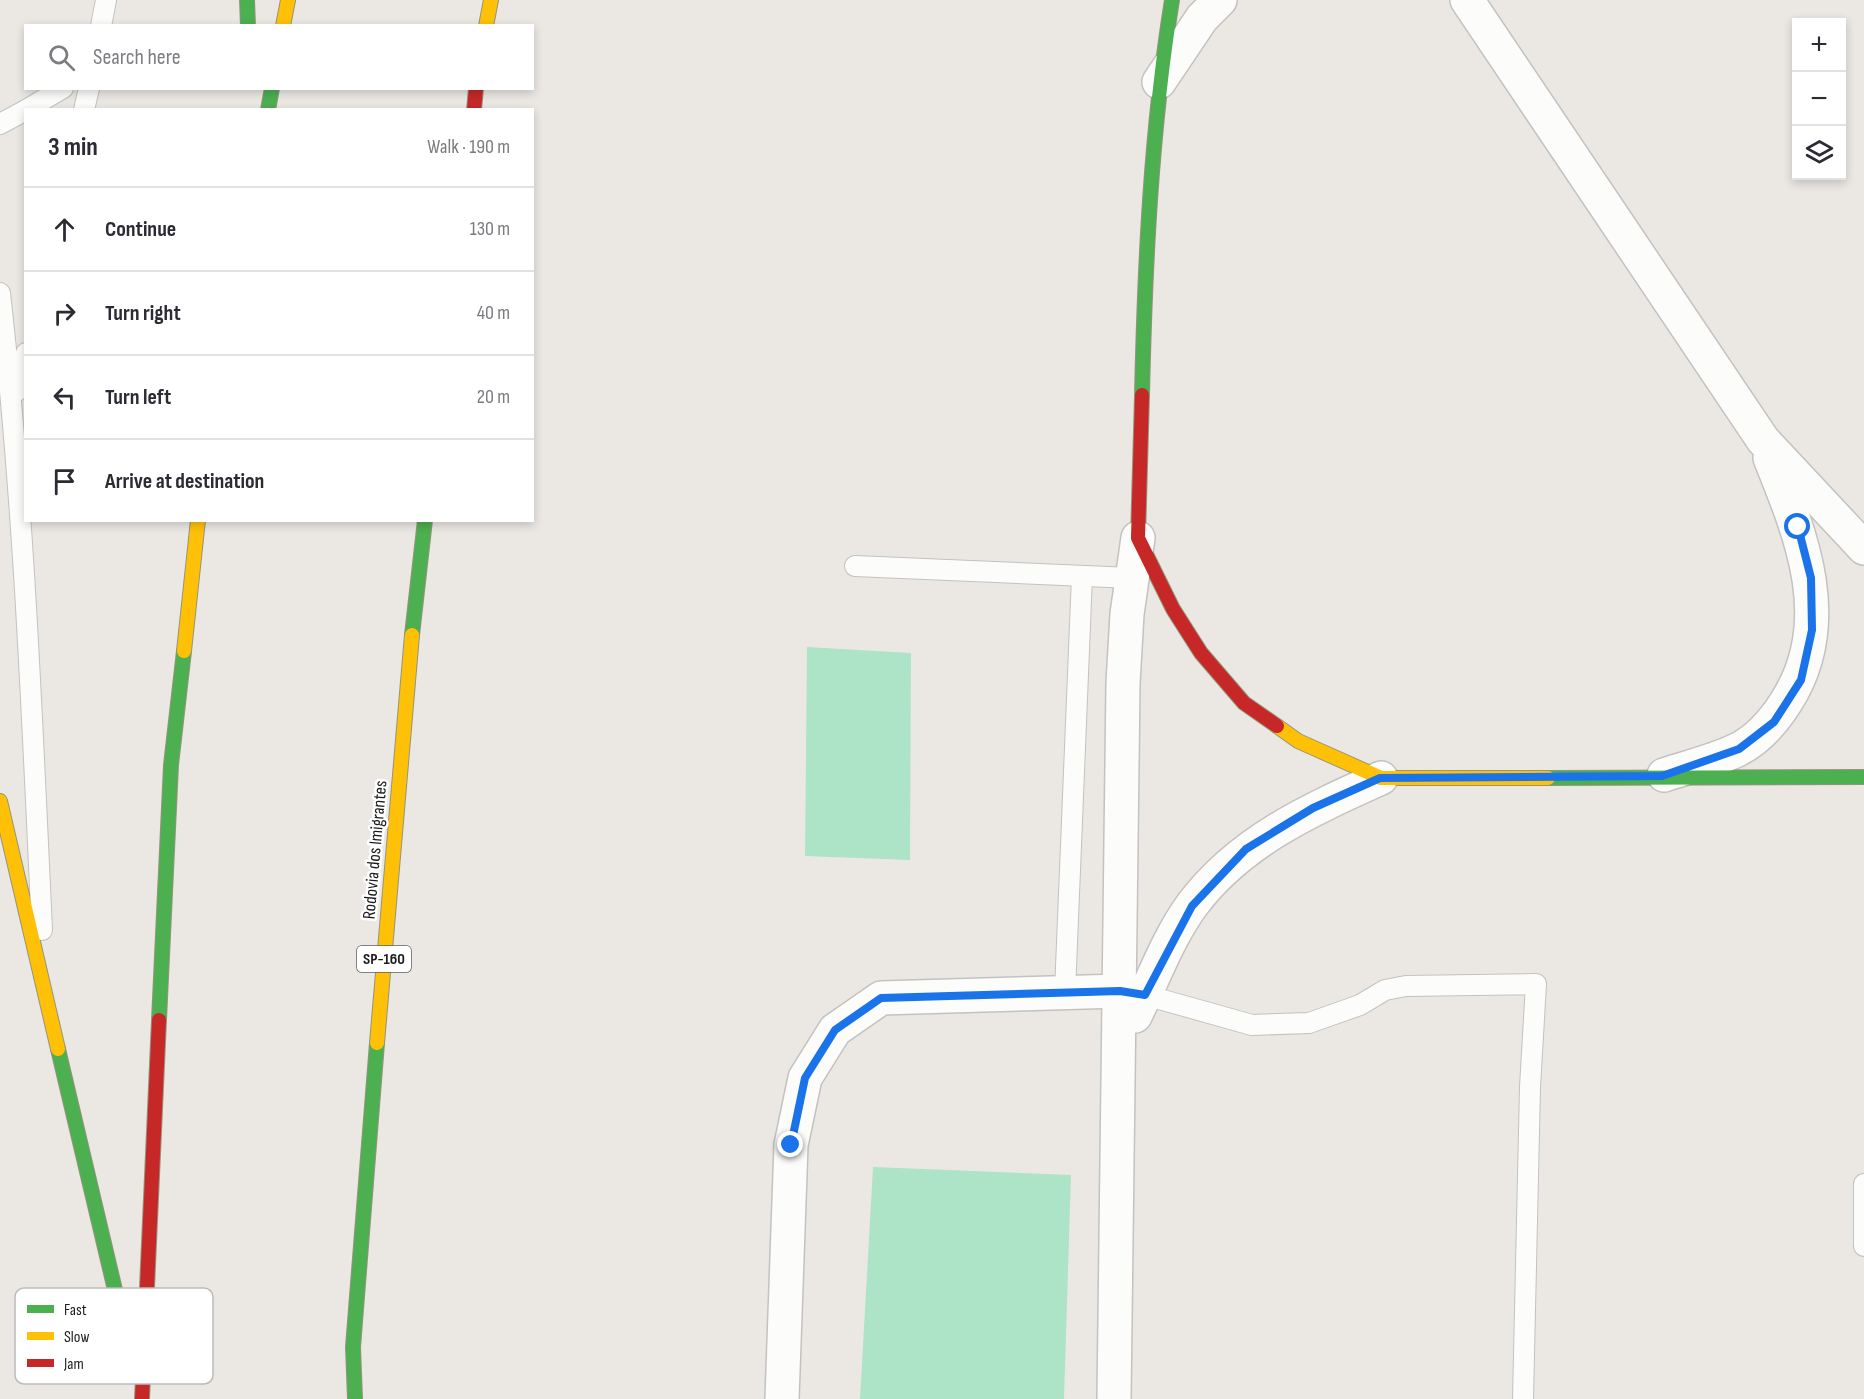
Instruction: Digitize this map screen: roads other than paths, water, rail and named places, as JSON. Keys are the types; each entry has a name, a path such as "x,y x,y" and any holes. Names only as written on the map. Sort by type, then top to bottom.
{"main road":[{"path":"247,0 248,24"},
{"path":"283,24 288,0"},
{"path":"486,24 491,0"},
{"path":"1172,0 1159,82 1146,235 1138,538 1173,609 1201,653 1244,703 1298,741 1380,778 1864,777"},
{"path":"268,108 272,90"},
{"path":"474,108 476,90"},
{"path":"146,1288 171,765 198,522"},
{"name":"Rodovia dos Imigrantes","path":"355,1399 353,1347 406,684 425,522"},
{"path":"0,801 115,1288"},
{"path":"138,1384 141,1399"},
{"path":"141,1399 142,1384"}],"street":[{"path":"1159,82 1202,18 1220,0"},
{"path":"1467,0 1763,440 1864,548"},
{"path":"1662,776 1739,749 1774,722 1801,680 1812,630 1811,578 1798,527 1763,440"},
{"path":"1114,1399 1120,1044 1133,993 1119,842 1123,683 1127,614 1138,538"},
{"path":"1133,993 1192,906 1246,849 1313,808 1380,778"},
{"path":"782,1399 791,1145 805,1078 835,1030 881,998 1065,992 1133,993"}],"lane":[{"path":"101,24 106,0"},
{"path":"29,108 60,90"},
{"path":"84,108 89,90"},
{"path":"0,124 24,111"},
{"path":"0,293 13,408 26,576 45,984"},
{"path":"13,408 24,361"},
{"path":"855,566 1132,578"},
{"path":"1065,992 1082,576"},
{"path":"1133,993 1252,1025 1309,1023 1360,1005 1385,990 1406,986 1536,984 1530,1087 1523,1399"},
{"path":"1864,1184 1864,1246"}]}
